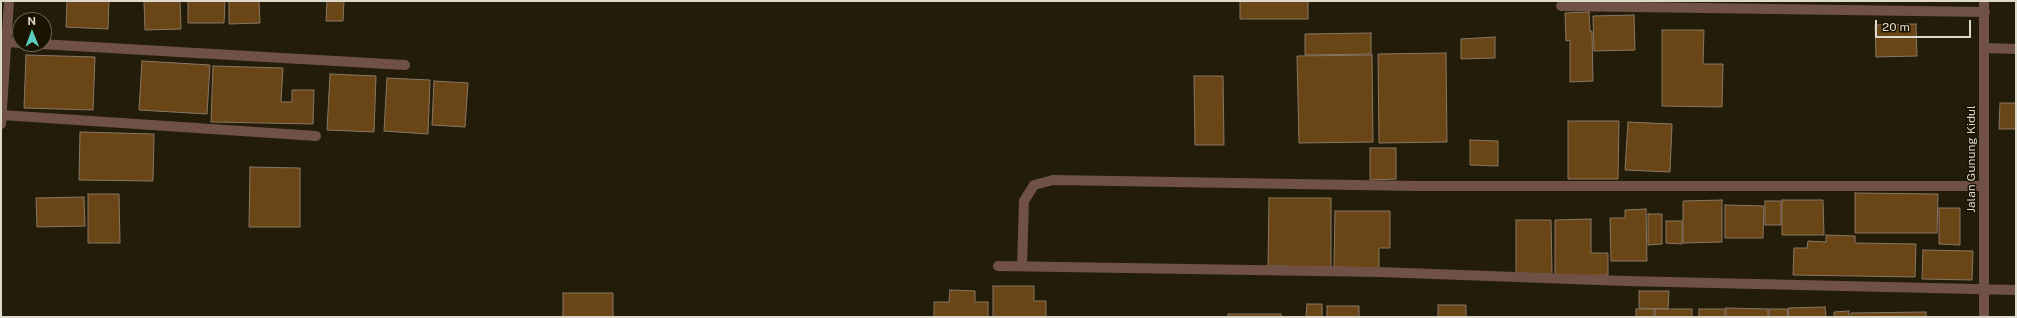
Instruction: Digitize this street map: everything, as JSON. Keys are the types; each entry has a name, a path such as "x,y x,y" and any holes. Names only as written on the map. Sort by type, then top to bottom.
{"street":[{"path":"9,1 8,42 1,119 316,136"},
{"name":"Jalan Gunung Kidul","path":"1984,1 1984,317"},
{"path":"1561,6 1985,12"},
{"path":"8,42 12,42"},
{"path":"52,45 405,65"},
{"path":"1985,48 2016,49"},
{"path":"1022,266 1024,201 1034,185 1053,180 1417,186 1983,186"},
{"path":"998,266 1379,272 1626,281 2016,290"}],"building":[{"path":"67,1 109,1 108,29 66,27"},
{"path":"144,1 180,1 181,29 145,30"},
{"path":"188,1 225,1 224,23 188,23"},
{"path":"229,1 259,1 260,23 229,24"},
{"path":"327,1 344,1 343,21 326,21"},
{"path":"1240,1 1308,1 1308,19 1240,19"},
{"path":"1589,12 1590,31 1592,31 1593,81 1570,82 1570,40 1566,41 1565,13"},
{"path":"1634,15 1635,50 1594,51 1593,16"},
{"path":"1916,24 1917,56 1876,57 1875,25"},
{"path":"1662,30 1704,30 1703,64 1723,64 1722,107 1662,106"},
{"path":"1371,33 1371,54 1305,55 1305,34"},
{"path":"1495,37 1495,58 1461,59 1461,39"},
{"path":"1446,53 1447,142 1379,143 1378,54"},
{"path":"26,55 95,57 93,110 24,108"},
{"path":"1372,55 1373,142 1299,143 1297,56"},
{"path":"142,61 210,65 207,114 139,110"},
{"path":"213,66 283,68 281,102 292,102 292,90 314,90 313,124 211,122"},
{"path":"330,74 376,76 374,132 327,130"},
{"path":"1194,76 1223,76 1224,145 1195,145"},
{"path":"387,78 430,80 428,134 384,131"},
{"path":"434,81 468,83 465,127 432,125"},
{"path":"2000,103 2016,103 2016,129 1999,129"},
{"path":"1568,121 1619,121 1618,179 1568,179"},
{"path":"1628,122 1672,124 1670,172 1625,170"},
{"path":"80,132 154,134 153,181 79,180"},
{"path":"1470,140 1498,141 1498,166 1470,165"},
{"path":"1370,148 1396,148 1396,179 1370,180"},
{"path":"250,167 300,168 300,227 249,227"},
{"path":"1855,193 1938,194 1937,233 1855,233"},
{"path":"88,194 119,194 120,243 88,243"},
{"path":"84,197 85,226 37,227 36,198"},
{"path":"1269,198 1331,198 1331,267 1268,266"},
{"path":"1722,200 1722,242 1683,243 1683,201"},
{"path":"1782,200 1823,200 1824,235 1782,235"},
{"path":"1765,201 1781,201 1781,225 1765,225"},
{"path":"1725,205 1764,206 1763,238 1725,238"},
{"path":"1939,208 1960,208 1960,245 1939,244"},
{"path":"1646,209 1647,261 1611,261 1610,218 1625,218 1625,210"},
{"path":"1335,211 1390,211 1390,248 1379,248 1379,268 1334,267"},
{"path":"1648,214 1662,214 1662,244 1648,245"},
{"path":"1591,219 1591,253 1608,253 1608,275 1555,276 1555,220"},
{"path":"1516,220 1551,220 1552,274 1516,275"},
{"path":"1666,221 1682,221 1682,244 1666,243"},
{"path":"1826,235 1855,236 1855,243 1916,244 1915,277 1793,275 1794,248 1807,248 1808,241 1826,242"},
{"path":"1923,250 1973,251 1972,280 1922,279"},
{"path":"993,286 1034,286 1034,301 1046,301 1046,317 993,317"},
{"path":"950,290 975,291 975,302 988,302 988,317 934,317 934,302 949,302"},
{"path":"1639,291 1669,291 1668,309 1639,308"},
{"path":"563,293 613,293 613,317 563,317"},
{"path":"1307,304 1322,304 1322,317 1306,317"},
{"path":"1438,305 1466,305 1466,317 1438,317"},
{"path":"1327,306 1359,306 1359,317 1327,317"},
{"path":"1825,307 1826,317 1789,317 1788,308"},
{"path":"1726,308 1768,309 1768,317 1726,317"},
{"path":"1636,309 1654,309 1654,317 1636,317"},
{"path":"1655,309 1692,309 1692,317 1655,317"},
{"path":"1699,309 1725,309 1725,317 1699,317"},
{"path":"1769,309 1787,309 1788,317 1769,317"},
{"path":"1849,311 1849,317 1834,317 1834,312"},
{"path":"1926,312 1926,317 1851,317 1851,313"},
{"path":"1228,314 1281,314 1281,317 1228,317"}]}
